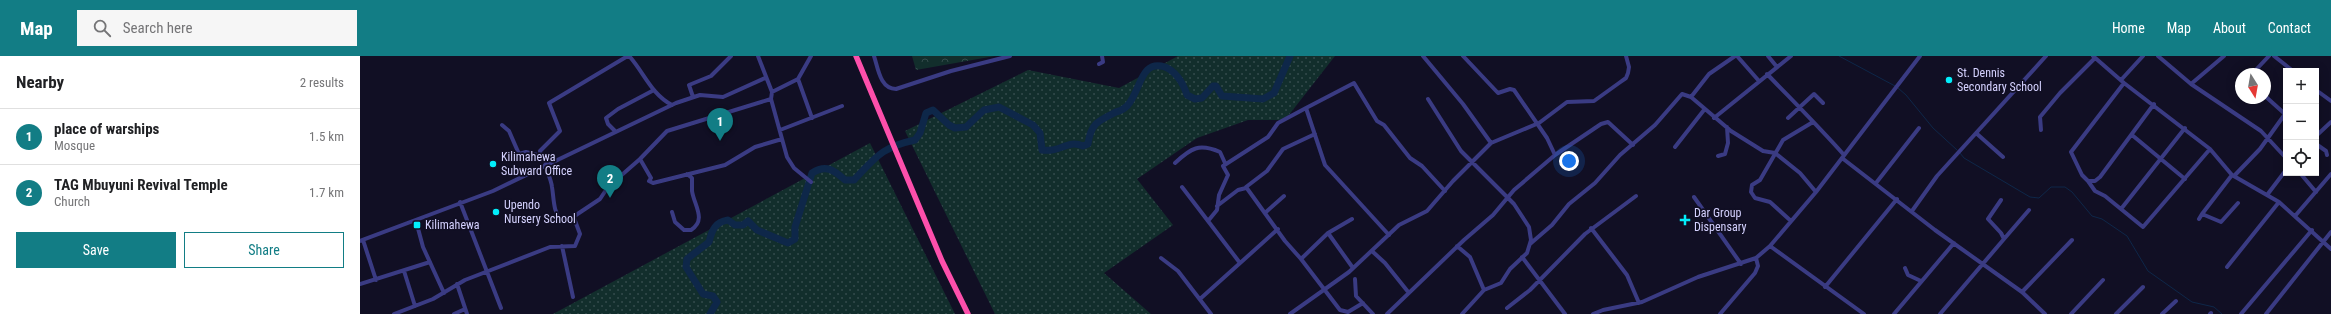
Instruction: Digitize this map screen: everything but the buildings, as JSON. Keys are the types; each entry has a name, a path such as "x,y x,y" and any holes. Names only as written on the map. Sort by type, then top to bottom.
{"highway":[{"path":"856,56 942,261 968,314"}],"street":[{"path":"693,96 689,85 711,76 731,56"},
{"path":"758,56 765,78 772,92 771,99 782,139 792,165 811,182"},
{"path":"772,92 798,79 811,56"},
{"path":"874,56 884,84 890,89 896,89 951,71 1010,56"},
{"path":"1099,64 1103,62 1102,56"},
{"path":"1422,56 1463,104 1491,143"},
{"path":"1463,56 1498,93 1510,89 1514,90 1547,138 1555,155"},
{"path":"1290,314 1324,292 1373,252 1400,225 1427,211 1453,181 1474,162 1491,143 1537,124 1567,102 1594,101 1626,78 1629,67 1626,56"},
{"path":"1691,97 1709,74 1736,56 1759,81"},
{"path":"1768,56 1777,67"},
{"path":"1714,118 1791,56"},
{"path":"1593,314 1639,303 1698,277 1756,258 1770,246 1816,192 1920,56"},
{"path":"1912,211 1937,176 2046,56"},
{"path":"2142,56 2122,81 2071,152 2082,175 2095,191 2105,196 2143,227 2210,149"},
{"path":"2158,56 2191,84 2254,126 2267,137 2283,155"},
{"path":"2215,56 2220,60"},
{"path":"2191,84 2224,56"},
{"path":"2258,68 2269,56"},
{"path":"2274,56 2289,68"},
{"path":"672,105 665,102 654,90 630,57 626,57 549,103 560,131 542,148 541,156 546,164 560,220 565,222 574,218 600,200 608,187 640,160 659,137 674,128 771,99"},
{"path":"2041,130 2040,117 2094,57 2122,81 2154,104 2210,149 2233,175 2279,202 2312,230 2331,249"},
{"path":"1767,74 1801,107 1843,157 1954,243 2022,292 2045,314"},
{"path":"376,280 361,241 416,222 460,202 494,191 615,131 693,96 700,95 723,97 765,78"},
{"path":"798,79 812,118"},
{"path":"1225,163 1268,137 1278,123 1354,83 1377,121 1384,125 1410,158 1422,166 1445,191"},
{"path":"615,131 608,124 606,118 618,109 654,90"},
{"path":"2319,92 2331,102"},
{"path":"1530,244 1665,114 1680,94 1691,97 1714,118 1764,150 1775,153 1800,173 1816,192"},
{"path":"1788,118 1814,94 1824,102"},
{"path":"1428,98 1461,151 1474,162 1502,194 1509,198 1527,221 1530,249 1510,269 1501,283 1484,290 1462,314"},
{"path":"2271,101 2283,111"},
{"path":"2088,181 2096,181 2100,177 2154,104"},
{"path":"780,130 842,106"},
{"path":"1306,108 1325,165 1389,235"},
{"path":"1675,147 1704,110"},
{"path":"2199,219 2233,175 2260,149 2267,137 2283,118"},
{"path":"1387,314 1509,198 1514,190 1555,155 1601,124 1608,122 1633,144"},
{"path":"1792,221 1774,205 1755,198 1751,192 1752,185 1760,180 1783,140 1813,122"},
{"path":"2319,135 2331,122"},
{"path":"502,125 509,131 519,154 526,152 541,156"},
{"path":"1718,156 1724,154 1727,149 1727,127"},
{"path":"1876,183 1919,128"},
{"path":"2121,209 2185,128"},
{"path":"1217,207 1238,190 1246,188 1267,171 1283,149 1314,134"},
{"path":"1976,134 2003,157"},
{"path":"2132,135 2185,179"},
{"path":"640,160 648,172 650,183 725,165 755,147 782,139"},
{"path":"2319,146 2324,149 2327,155"},
{"path":"1175,163 1190,151 1200,147 1220,152 1225,163 1223,166 1228,176 1217,207 1208,221"},
{"path":"672,212 675,222 684,230 692,230 697,225 700,216 692,192 692,178 687,174"},
{"path":"2267,195 2283,174"},
{"path":"2295,216 2331,174"},
{"path":"2303,176 2316,192"},
{"path":"1182,187 1240,263"},
{"path":"1246,188 1262,210 1266,212 1324,292 1338,308 1345,312 1363,303"},
{"path":"1266,212 1284,196"},
{"path":"1506,308 1530,290 1591,228 1636,196"},
{"path":"1694,197 1741,264"},
{"path":"1825,287 1897,199"},
{"path":"2001,200 1988,219 2001,233 2004,239"},
{"path":"460,202 501,308"},
{"path":"2227,267 2279,202"},
{"path":"2202,214 2221,222 2238,203"},
{"path":"1940,314 2029,210"},
{"path":"394,314 444,293 457,284 550,247 572,247 578,241 579,231 574,218"},
{"path":"1301,259 1328,233 1352,219"},
{"path":"416,222 430,262 444,293"},
{"path":"1591,228 1627,275 1639,303"},
{"path":"1200,299 1278,229"},
{"path":"2241,314 2296,246 2312,230"},
{"path":"2266,314 2331,232"},
{"path":"1328,233 1352,268"},
{"path":"2022,292 2072,240"},
{"path":"1894,314 1954,243"},
{"path":"562,246 573,298"},
{"path":"1458,246 1470,257 1484,290"},
{"path":"1770,246 1858,312 1864,314"},
{"path":"1373,252 1385,263 1409,293"},
{"path":"1522,257 1565,314"},
{"path":"1161,258 1178,271 1211,314"},
{"path":"1720,314 1755,273 1758,266 1756,258"},
{"path":"360,284 430,262"},
{"path":"1905,268 1908,275 1921,281"},
{"path":"404,271 415,306"},
{"path":"1355,279 1356,296 1373,314"},
{"path":"2071,314 2103,280"},
{"path":"457,284 467,314"},
{"path":"2116,314 2143,287"},
{"path":"2162,314 2176,301"},
{"path":"454,314 465,309"}],"green space":[{"path":"912,56 995,56 916,70"},
{"path":"1178,56 1335,56 1285,120 1248,120 1197,138 1137,179 1173,225 1104,273 1151,314 995,314 905,131 1028,70 1119,88"},
{"path":"870,143 955,314 553,314"}],"waterway":[{"path":"710,314 717,302 713,296 703,294 686,267 687,259 709,242 711,234 717,225 728,220 735,225 743,225 748,221 757,230 788,243 795,239 795,227 812,173 817,170 830,169 845,180 854,180 880,154 895,146 915,140 920,133 926,113 933,110 949,125 955,128 966,127 984,110 999,107 1033,125 1040,133 1042,150 1054,150 1073,144 1083,146 1088,144 1091,131 1096,124 1127,106 1132,100 1142,78 1150,68 1157,66 1169,69 1179,78 1187,95 1195,99 1202,98 1213,86 1216,86 1222,96 1263,99 1274,93 1290,56"},
{"path":"1839,56 1895,86"},
{"path":"1898,88 1906,95 1933,128 1957,150"},
{"path":"1960,153 1964,158 2030,197 2039,198 2051,187 2065,187 2072,192 2092,216 2102,219 2127,236 2148,271 2192,302 2214,307 2222,314"}],"place":[{"name":"St. Dennis Secondary School","path":"1949,80"},
{"name":"place of warships","path":"720,141"},
{"name":"Kilimahewa Subward Office","path":"493,164"},
{"name":"TAG Mbuyuni Revival Temple","path":"610,198"},
{"name":"Upendo Nursery School","path":"496,212"},
{"name":"Dar Group Dispensary","path":"1685,220"},
{"name":"Kilimahewa","path":"417,225"}]}
